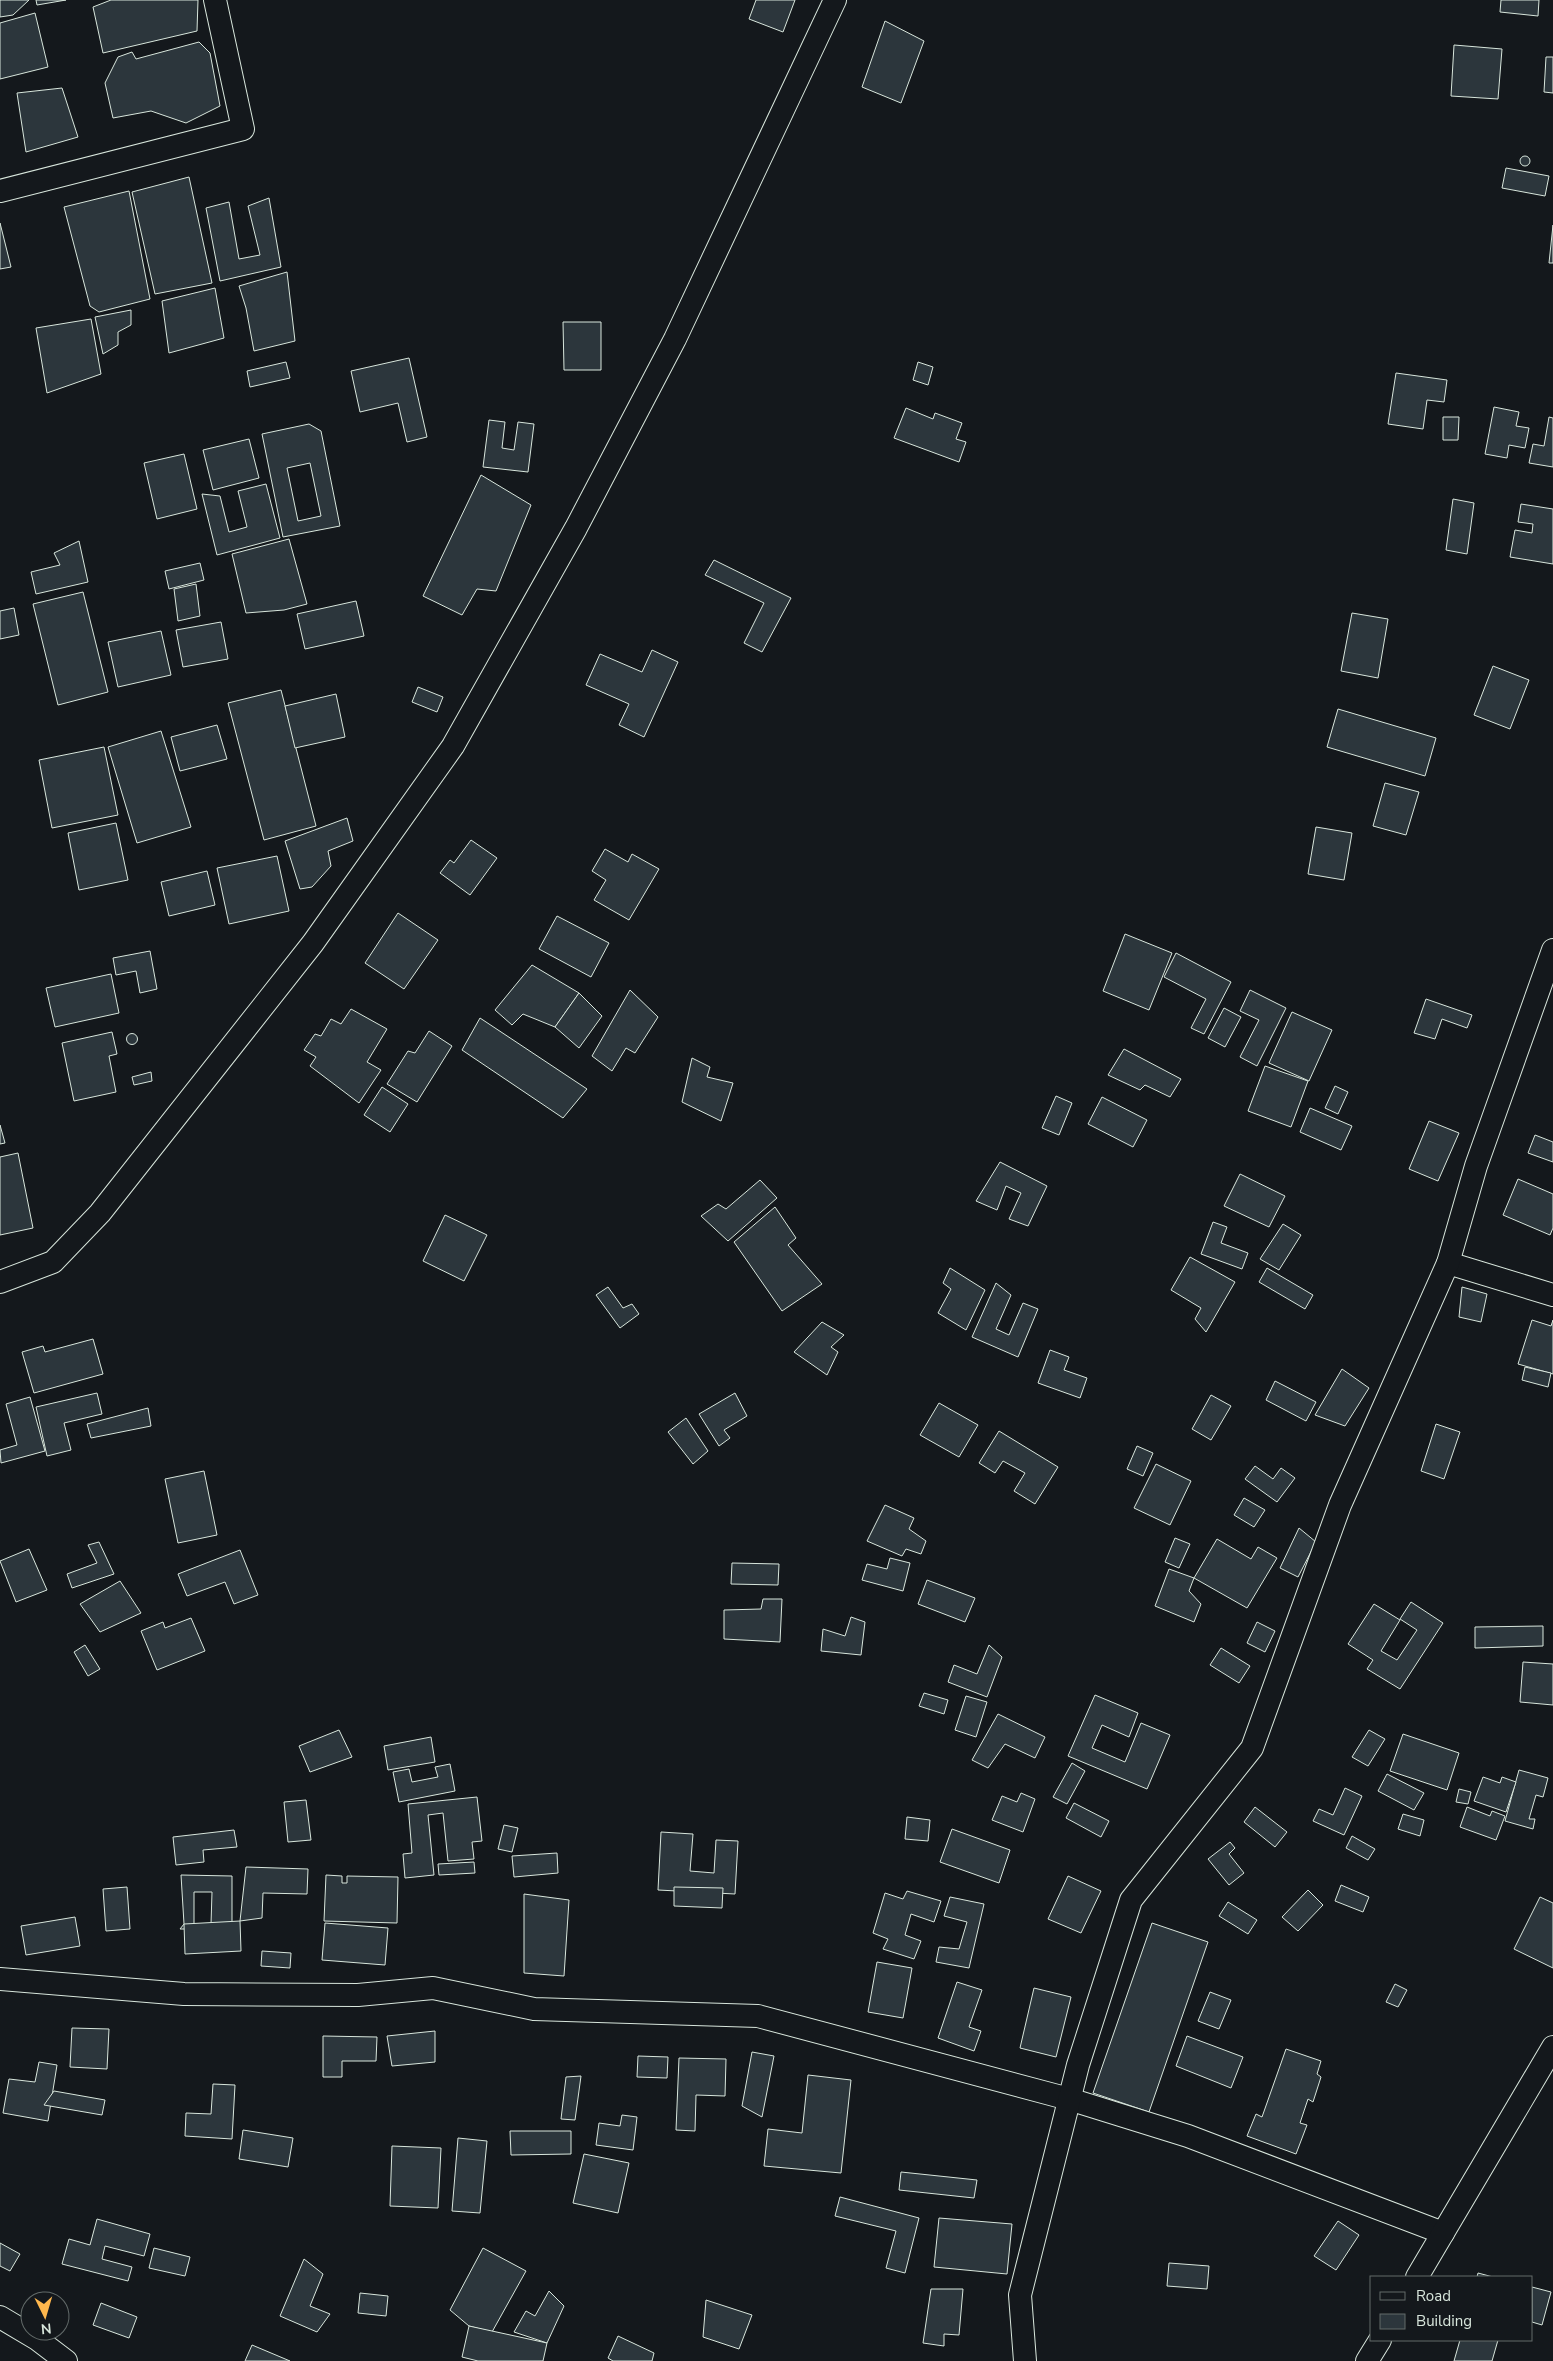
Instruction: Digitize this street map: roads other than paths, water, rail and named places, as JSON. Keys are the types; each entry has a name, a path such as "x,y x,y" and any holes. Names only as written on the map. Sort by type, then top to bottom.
{"street":[{"path":"0,191 243,129 215,0"},
{"path":"0,1282 53,1262 100,1213 313,943 453,746 576,528 675,339 835,0"},
{"path":"1025,2361 1020,2296 1078,2065 1131,1900 1252,1748 1340,1505 1448,1263 1476,1166 1553,950"},
{"path":"1448,1263 1553,1296"},
{"path":"0,1979 184,1994 358,1995 433,1988 534,2008 758,2016 1069,2099 1188,2136 1443,2233"},
{"path":"1417,2276 1553,2047"},
{"path":"0,2317 37,2339 66,2361"},
{"path":"1367,2361 1379,2341"}]}
